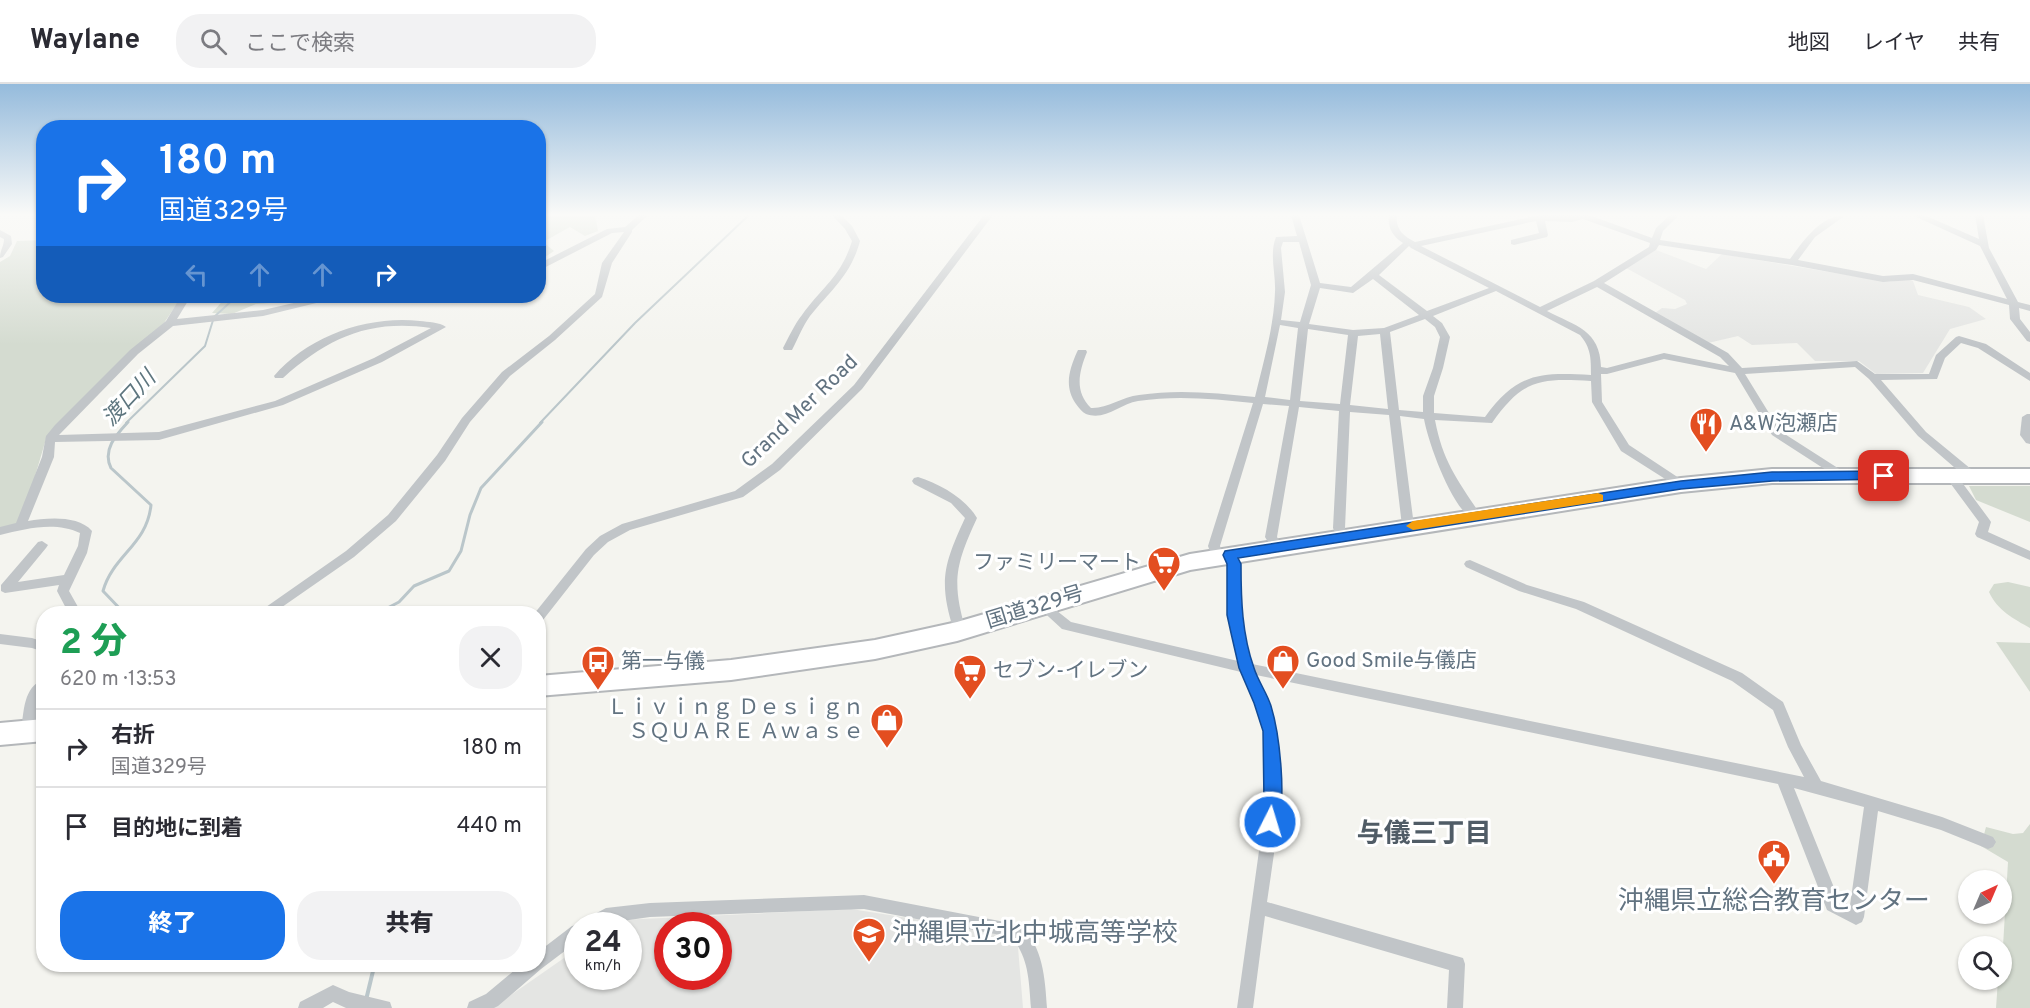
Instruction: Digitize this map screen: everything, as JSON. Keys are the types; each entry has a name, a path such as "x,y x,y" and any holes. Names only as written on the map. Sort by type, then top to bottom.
{"highway":[{"name":"国道329号","path":"546,685 687,675 843,656 960,631 1156,570 1223,556 1681,485 1772,476 2030,476"},
{"path":"0,734 36,731"}],"street":[{"path":"274,606 350,554 392,518 441,458 466,420 506,374 552,338 599,295 610,258"},
{"path":"788,348 808,313 841,278 851,258"},
{"name":"Grand Mer Road","path":"546,607 590,552 604,539 626,527 739,494 776,467 858,387 956,258"},
{"path":"1245,1008 1273,801 1270,731 1262,703 1246,668 1234,615 1234,564 1214,546 1260,398 1280,292 1278,258"},
{"path":"1277,547 1271,537 1295,402 1303,327 1316,285 1308,258"},
{"path":"1316,285 1353,290 1394,258"},
{"path":"1437,258 1583,333 1593,344 1597,402 1625,448 1681,485"},
{"path":"1541,310 1597,283 1637,258"},
{"path":"1767,258 1883,279 1913,277 2013,300 2030,308"},
{"path":"1792,262 1795,258"},
{"path":"1991,258 2013,300 2015,319 2030,339"},
{"path":"1373,275 1439,325 1445,337 1440,349 1438,371 1428,397 1435,445 1446,472 1476,517"},
{"path":"1597,283 1724,355 1739,371 1776,433 1840,475"},
{"path":"1276,322 1353,333 1384,331 1494,289"},
{"path":"2013,300 2030,296"},
{"path":"20,526 48,457 50,439 59,427 134,352 170,323 182,303"},
{"path":"170,323 227,319 305,303"},
{"path":"50,439 159,436 279,403 378,360 441,327 411,322 388,323 346,331 312,348 279,376"},
{"path":"1384,331 1404,472 1408,526"},
{"path":"1342,537 1339,528 1346,406 1345,381 1353,333"},
{"path":"1873,377 1933,377 1940,357 1959,339 1982,346 2030,378"},
{"path":"1082,352 1075,367 1074,391 1081,406 1088,411 1102,412 1119,403 1138,398 1191,394 1260,398 1488,421 1498,405 1515,387 1536,378 1596,374 1664,356 1739,371 1857,364 1873,377 1962,476 1985,522 1981,534 2030,556"},
{"path":"2030,418 2026,417 2025,435 2030,440"},
{"path":"918,481 954,499 967,510 971,518 949,568 952,607 960,631"},
{"path":"0,531 53,522 76,526 86,531 87,540 63,591 71,606"},
{"path":"2,590 42,545"},
{"path":"1470,564 1523,588 1580,605 1737,677 1758,690 1778,706 1795,747 1816,786"},
{"path":"2,590 67,579"},
{"path":"1043,606 1067,626 1246,668 1816,786 1872,802 1988,842"},
{"path":"1,641 36,646"},
{"path":"36,691 34,693 36,731"},
{"path":"1783,779 1833,905 1856,917 1872,802"},
{"path":"631,912 650,909 864,902 1015,930 1027,941 1036,965 1039,1008"},
{"path":"1259,907 1457,963 1455,1008"},
{"path":"546,956 564,942"},
{"path":"475,1008 492,1000 526,972"},
{"path":"306,1008 333,993 347,1000 384,1008"}],"shaded area":[{"path":"6,258 36,258 36,303 177,303 164,323 46,439 20,527 0,531 0,262"},
{"path":"1642,258 1677,258 1706,269 1718,258 1747,258 1889,282 1907,279 1913,281 1918,295 1969,307 1986,319 1950,329 1923,373 1876,374 1859,361 1815,361 1797,343 1752,345 1738,336 1708,343 1655,313 1662,308 1675,309 1687,304 1685,300 1626,268"},
{"path":"221,303 270,303 256,304 232,314 212,313"},
{"path":"1969,486 2030,486 2030,522 1976,500"},
{"path":"2008,582 2030,587 2030,628 2001,609 1989,592 1994,584"},
{"path":"1996,642 2030,643 2030,692"},
{"path":"2030,824 2030,1008 1996,1008 1997,990 2012,990 2012,936 2004,936 2004,924 2012,924 2012,870 2008,870 2008,862 1981,846 1986,827 2013,834 2023,833"},
{"name":"沖縄県立北中城高等学校","path":"851,909 1017,935 1023,1008 492,1008 564,958 564,990 642,990 642,919 654,918 654,990 732,990 732,915"}],"waterway":[{"path":"540,423 635,323 703,258"},
{"name":"渡口川","path":"126,423 205,346 214,317 229,303"},
{"name":"渡口川","path":"117,606 103,591 114,568 143,530 151,505 111,468 109,461 109,449 128,422"},
{"path":"391,606 399,602 414,586 449,571 461,551 470,515 481,488 542,422"},
{"name":"渡口川","path":"366,1000 373,972"}],"slow traffic":[{"path":"1413,526 1598,498"}],"place":[{"name":"A&W泡瀬店","path":"1706,453"},
{"name":"ファミリーマート","path":"1164,592"},
{"name":"Good Smile与儀店","path":"1283,690"},
{"name":"第一与儀","path":"598,691"},
{"name":"セブン-イレブン","path":"970,700"},
{"name":"Ｌｉｖｉｎｇ Ｄｅｓｉｇｎ ＳＱＵＡＲＥ Ａｗａｓｅ","path":"887,749"},
{"name":"沖縄県立総合教育センター","path":"1774,885"},
{"name":"沖縄県立北中城高等学校","path":"869,963"}],"district":[{"name":"与儀三丁目","path":"1424,835"}],"route":[{"path":"1270,822 1273,801 1270,731 1262,703 1246,668 1234,615 1234,564 1229,555 1681,485 1772,476 1884,476"}]}
